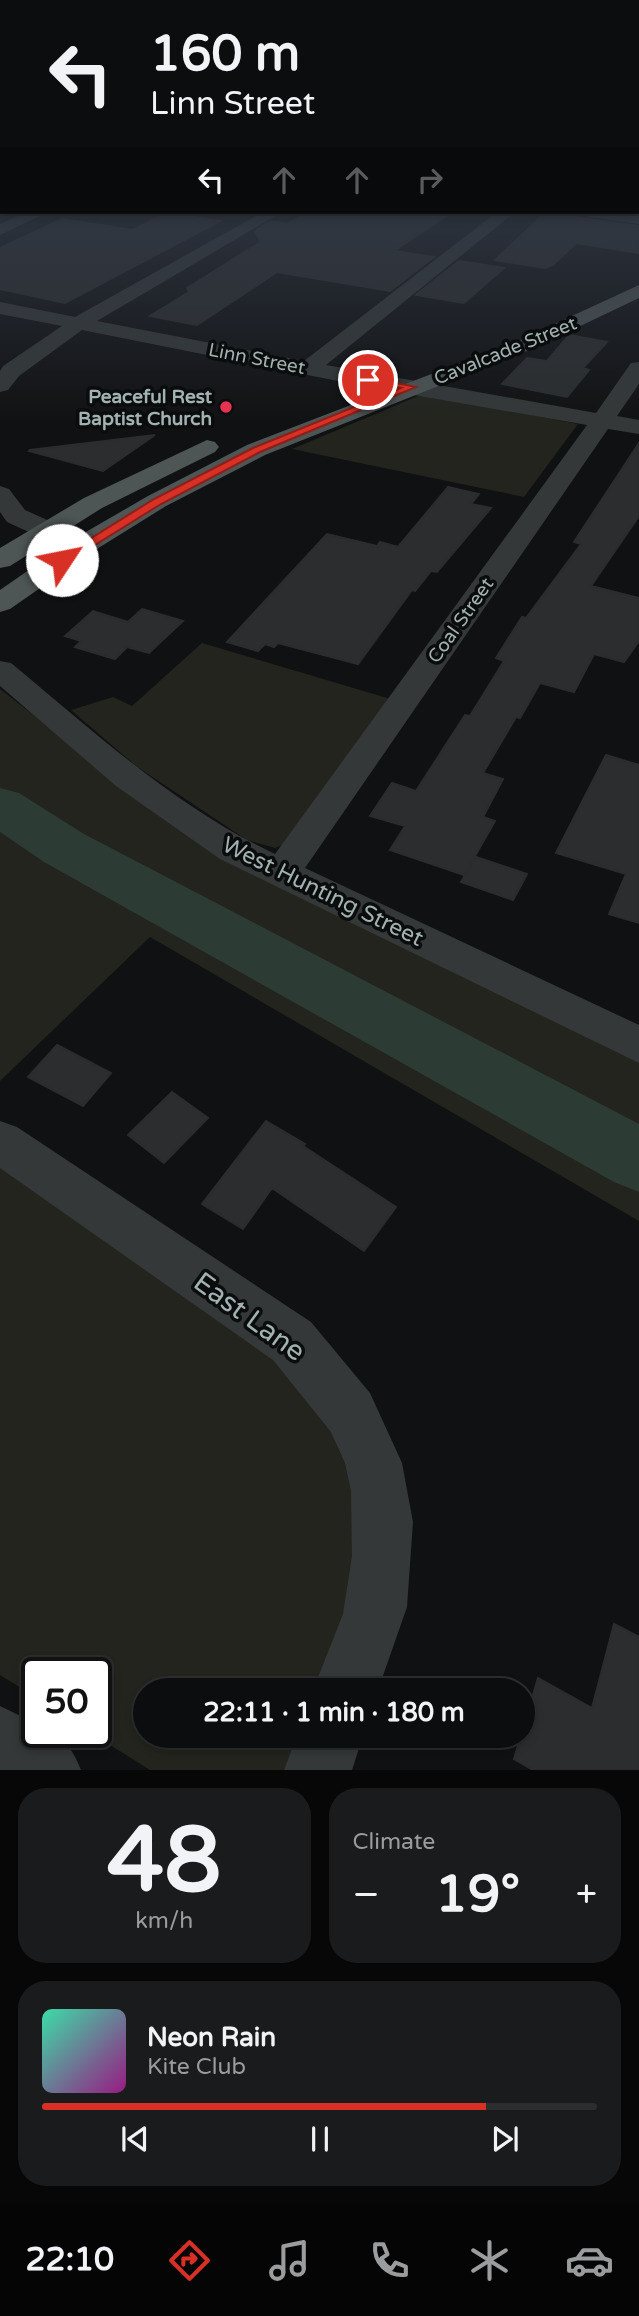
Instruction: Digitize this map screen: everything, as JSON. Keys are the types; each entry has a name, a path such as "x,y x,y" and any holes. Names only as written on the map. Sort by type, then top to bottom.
{"main road":[{"name":"Cavalcade Street","path":"429,358 515,327 639,268"},
{"name":"Cavalcade Street","path":"0,603 82,546 157,501 254,452 408,377 527,344 619,310 639,291"},
{"path":"579,297 619,310"},
{"name":"Cavalcade Street","path":"333,394 368,380 408,377"},
{"path":"0,560 93,503 223,439 254,452"}],"street":[{"path":"0,385 12,371 79,323 190,260"},
{"path":"309,368 447,260"},
{"name":"Linn Street","path":"0,308 368,380"},
{"name":"Coal Street","path":"282,872 639,368"},
{"path":"408,377 639,427"},
{"path":"0,494 16,516 82,546"},
{"name":"West Hunting Street","path":"0,670 128,778 233,849 639,1045"},
{"name":"East Lane","path":"0,1142 292,1341 345,1402 377,1469 383,1543 374,1613 350,1678"},
{"path":"0,1739 47,1770"},
{"path":"318,1770 326,1748"}],"shaded area":[{"path":"423,394 578,424 524,497 292,449"},
{"path":"202,643 394,700 293,841 275,848 247,840 136,766 71,710 113,697 132,706"},
{"path":"0,689 133,792 639,1055 639,1221 150,937 0,1081"},
{"path":"0,1163 241,1325 335,1421 362,1514 339,1651 329,1678 133,1678 133,1748 305,1748 297,1770 150,1770 112,1746 112,1657 21,1657 21,1688 0,1675"}],"building":[{"path":"0,260 147,260 65,303 0,289"},
{"path":"233,260 431,260 390,291 277,272 197,325 150,316 189,292 187,288"},
{"path":"495,260 559,260 545,268"},
{"path":"459,261 504,268 464,303 416,295"},
{"path":"569,335 607,342 583,368 589,370 567,397 502,384 527,358 547,361"},
{"path":"155,435 103,471 29,451 30,450"},
{"path":"639,443 639,516 591,586 639,598 639,641 624,662 594,654 574,692 540,683 483,773 503,779 483,817 495,821 464,875 390,850 405,826 370,816 392,783 416,791 465,715 470,716 504,661 496,658 522,617 526,618 581,544 574,542"},
{"path":"448,487 479,494 471,504 491,508 437,572 431,571 415,591 412,590 358,664 278,643 274,647 265,644 258,651 227,642 327,534 377,546 380,542 398,547"},
{"path":"142,609 183,621 149,653 127,647 115,659 75,647 81,641 65,636 93,611 128,622"},
{"path":"606,755 639,765 639,923 609,914 626,874 556,853"},
{"path":"476,857 527,874 513,900 461,882"},
{"path":"57,1045 111,1073 83,1106 28,1077"},
{"path":"172,1092 208,1118 164,1163 128,1135"},
{"path":"266,1121 305,1144 303,1146 396,1207 364,1251 272,1188 243,1229 202,1204"},
{"path":"614,1624 639,1637 639,1770 533,1770 514,1759 517,1748 535,1748 535,1688 538,1678 592,1708"}],"waterway":[{"path":"0,806 64,848 639,1160"}],"place":[{"name":"Peaceful Rest Baptist Church","path":"226,407"}],"route":[{"path":"62,560 157,501 256,450 411,387 368,380"}]}
